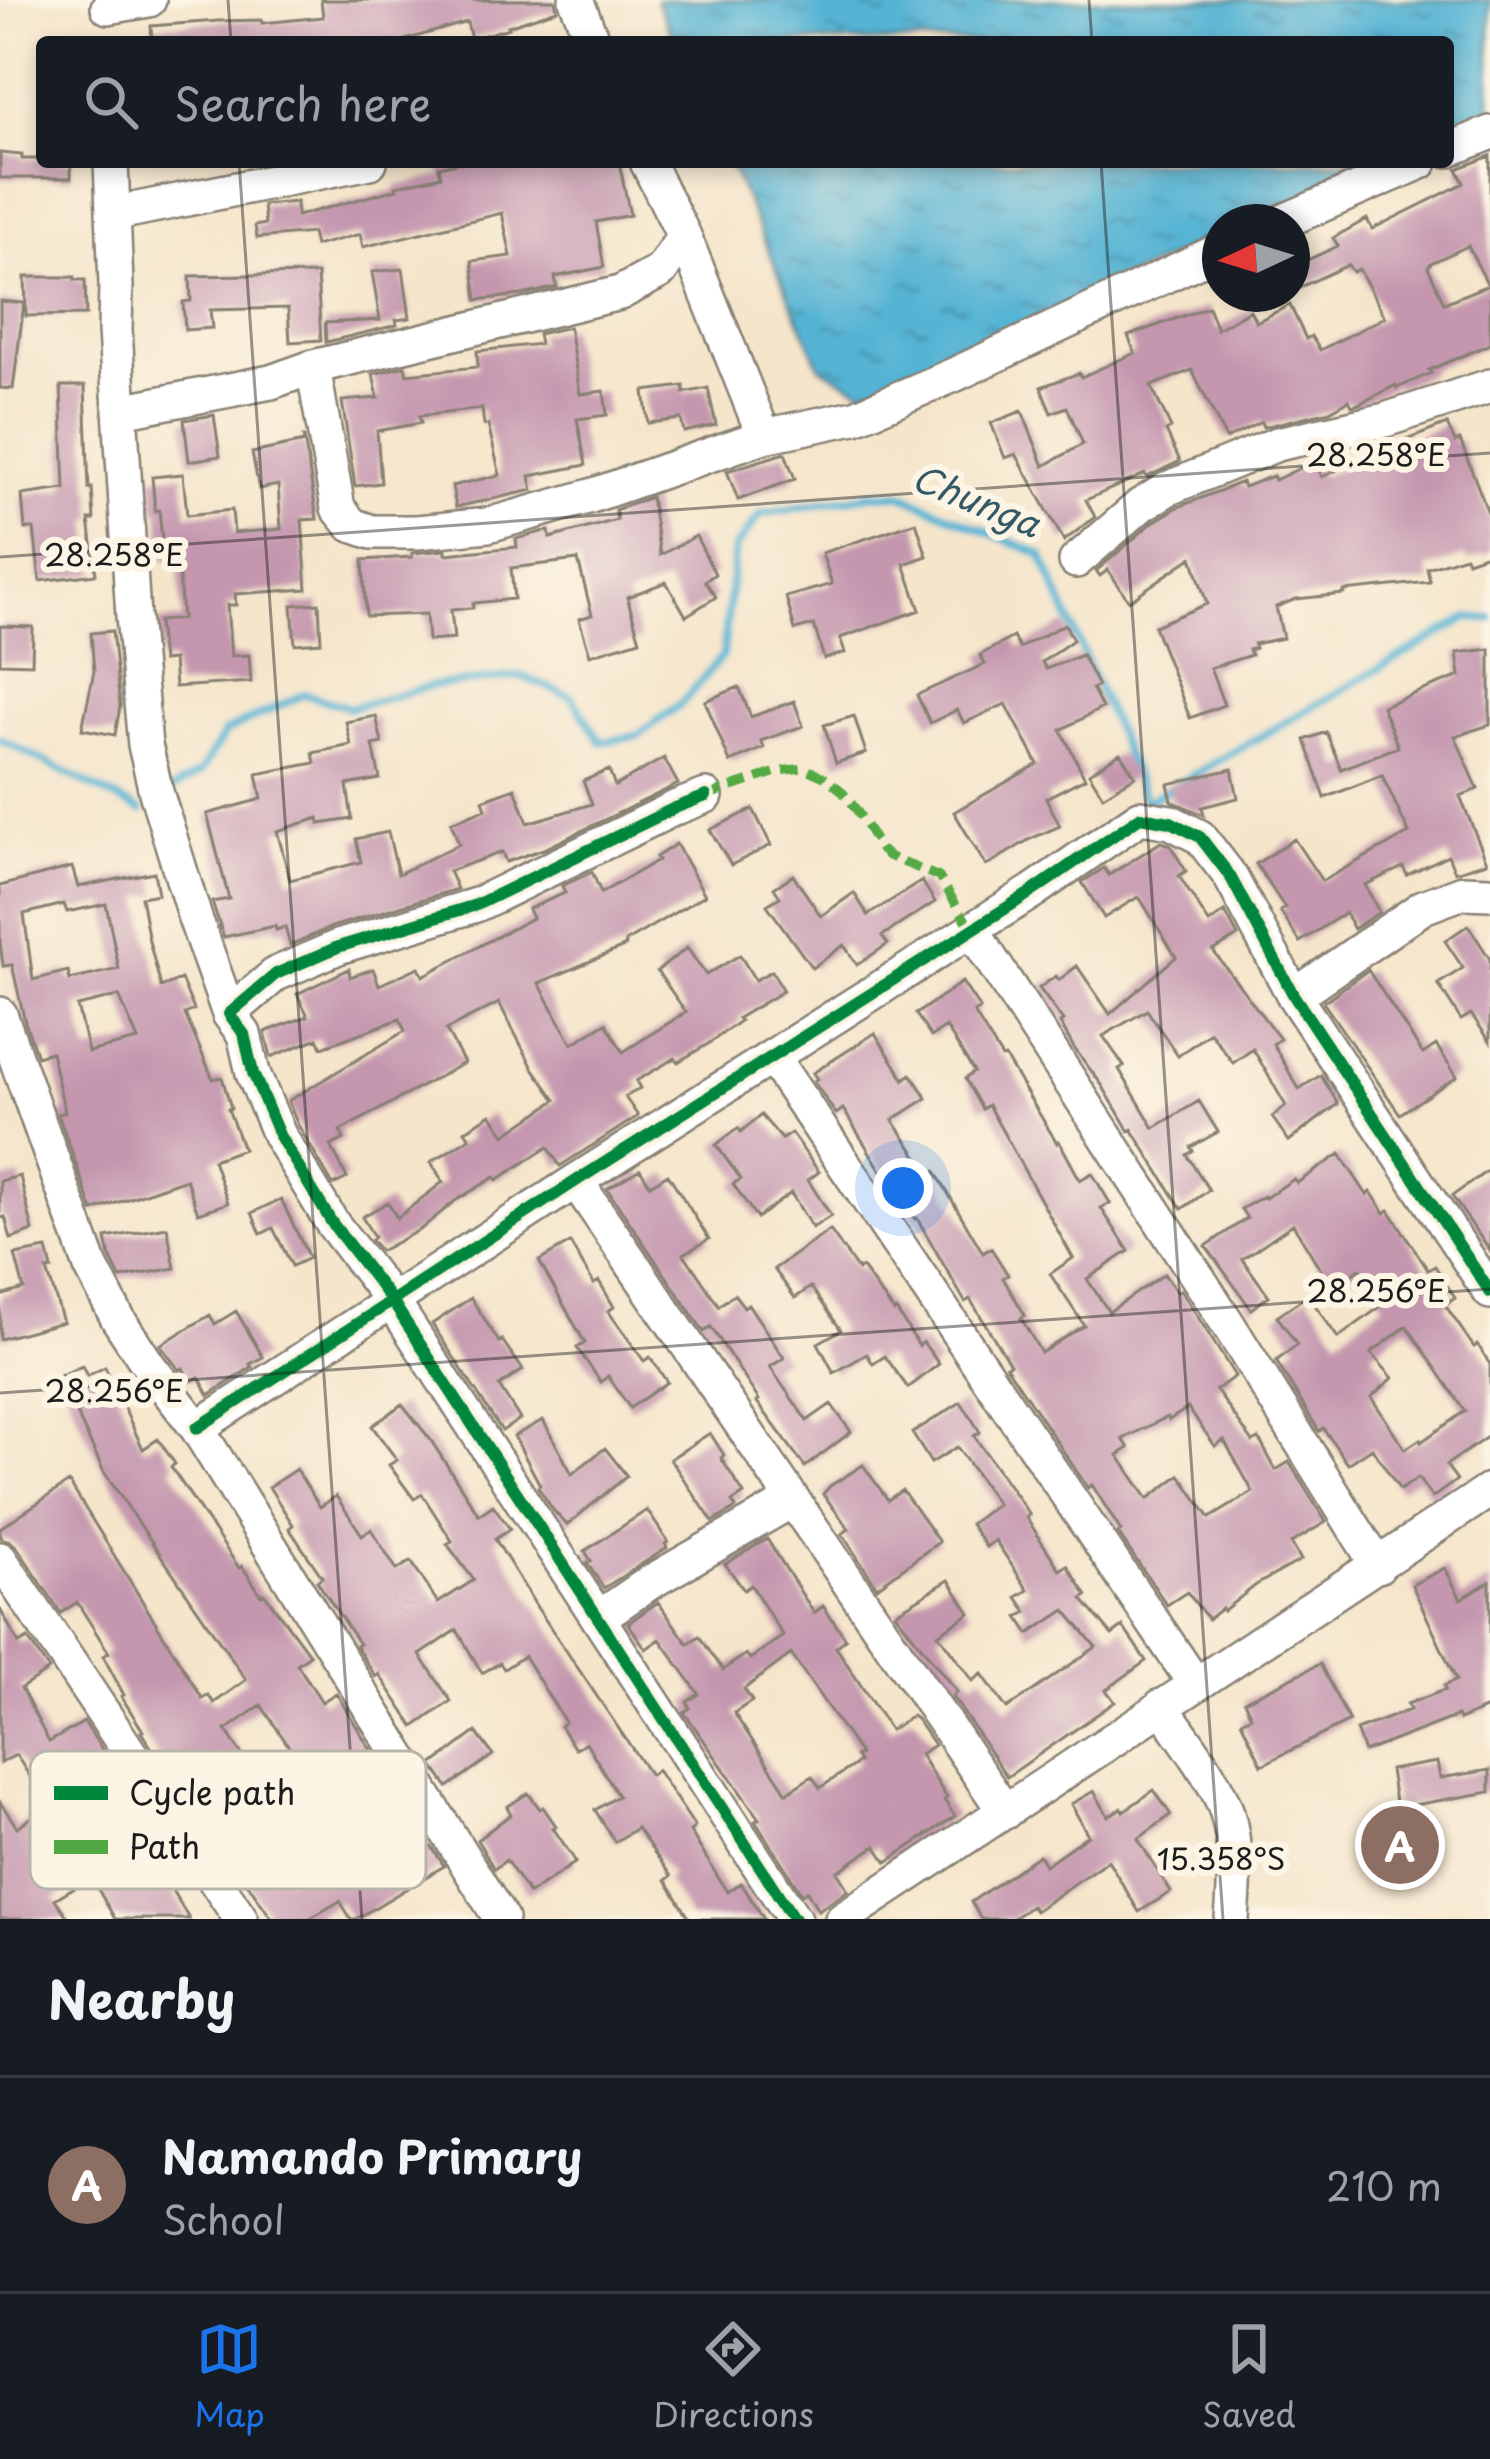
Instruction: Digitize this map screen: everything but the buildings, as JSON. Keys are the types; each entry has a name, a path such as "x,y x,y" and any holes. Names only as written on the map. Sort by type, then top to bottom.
{"street":[{"path":"109,36 108,4 149,0"},
{"path":"576,0 591,36"},
{"path":"1454,148 1490,133"},
{"path":"112,168 115,331 146,745 156,793 229,1014 244,1034 253,1073 279,1135 332,1223 392,1301 794,1919"},
{"path":"113,214 340,168"},
{"path":"650,168 684,236 764,436"},
{"path":"1310,210 1407,168"},
{"path":"121,411 271,382 313,367 620,293 661,272 684,236"},
{"path":"313,367 338,508 352,525 372,532 488,525 591,496 764,436 855,417 1202,258"},
{"path":"1076,561 1141,505 1169,488 1277,444 1385,420 1490,386"},
{"path":"229,1014 276,974 293,966 338,947 476,905 706,796"},
{"path":"197,1428 1140,817 1171,822 1200,837 1230,876 1294,996 1490,1292"},
{"path":"1294,996 1423,907 1463,892 1490,893"},
{"path":"972,930 1228,1324 1378,1566"},
{"path":"0,1014 92,1267 118,1319 197,1428 397,1751"},
{"path":"772,1057 1195,1684"},
{"path":"576,1181 1005,1812"},
{"path":"842,1919 1490,1490"},
{"path":"598,1618 793,1500"},
{"path":"0,1560 128,1751"},
{"path":"1161,1706 1197,1757 1226,1811 1236,1876 1232,1919"},
{"path":"426,1798 501,1919"},
{"path":"221,1889 241,1919"}],"water":[{"path":"656,0 1490,0 1490,114 1454,129 1454,36 672,36"},
{"path":"732,168 1369,168 1288,204 1202,204 1202,243 866,393 820,367"}],"waterway":[{"name":"Chunga","path":"166,793 200,773 225,732 304,694 350,708 431,686 521,676 572,697 601,742 637,736 682,703 723,655 735,548 761,514 869,495 900,494 1042,555 1146,802 1468,618 1490,619"},
{"name":"Chunga","path":"0,739 141,811"}],"marked path":[{"path":"706,796 779,771 804,768 824,777 856,809 881,850 939,877 972,930"}],"cycle path":[{"path":"706,796 476,905 338,947 276,974 229,1014 244,1034 253,1073 279,1135 332,1223 392,1301 794,1919"},
{"path":"197,1428 1033,891 1140,817 1171,822 1200,837 1230,876 1294,996 1490,1292"}],"place":[{"name":"Namando Primary","path":"1400,1845"}]}
